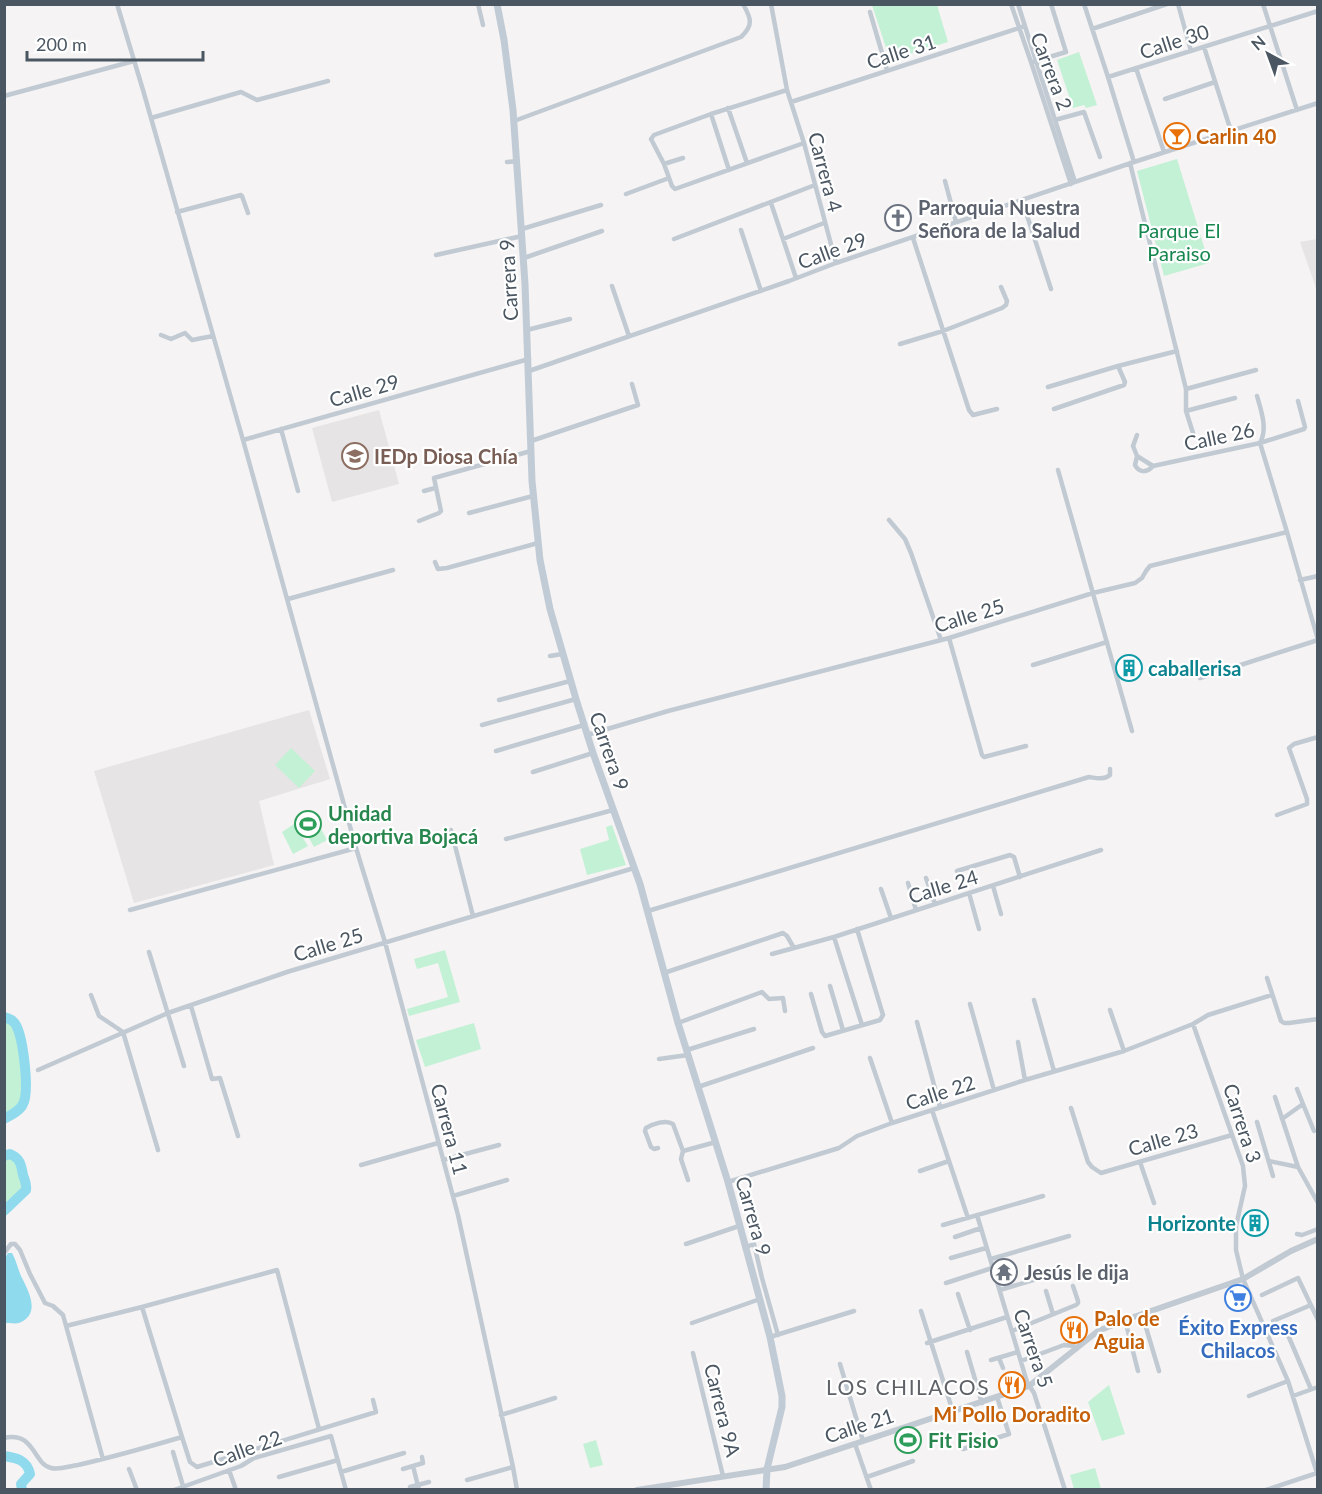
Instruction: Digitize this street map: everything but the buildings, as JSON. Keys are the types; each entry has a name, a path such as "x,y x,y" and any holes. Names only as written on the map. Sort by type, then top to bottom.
{"main road":[{"name":"Carrera 9","path":"497,4 512,93 524,258 533,496 542,573 570,681 648,911 663,973 728,1182 760,1299 774,1336 782,1407 767,1469 766,1490"}],"street":[{"name":"Carrera 11","path":"117,4 243,440 356,848 385,942 453,1196 517,1490"},
{"path":"478,4 483,25"},
{"path":"514,121 741,37 750,22 750,16 743,4"},
{"name":"Carrera 4","path":"771,4 790,102 804,143 836,263"},
{"name":"Carrera 2","path":"1011,4 1023,28"},
{"path":"1018,4 1034,62 1066,52 1051,4"},
{"path":"1084,4 1108,77 1132,163 1186,389 1186,411 1193,433"},
{"path":"1092,29 1167,4"},
{"path":"1178,4 1191,51"},
{"path":"1263,4 1297,110"},
{"name":"Calle 30","path":"1108,77 1317,11"},
{"path":"870,12 887,70"},
{"name":"Calle 31","path":"790,102 1023,28"},
{"path":"125,32 132,31"},
{"path":"1204,47 1231,131"},
{"path":"4,96 134,61"},
{"name":"Carrera 2","path":"1034,62 1039,89 1073,183"},
{"name":"Carrera 2","path":"1034,62 1055,120 1073,183"},
{"path":"1136,68 1164,152"},
{"path":"151,118 241,92 257,100 328,81"},
{"path":"1165,99 1215,82"},
{"path":"787,90 711,114 654,135 651,139 674,189 804,143"},
{"name":"Calle 29","path":"529,371 956,222 1317,103"},
{"path":"728,108 747,163"},
{"path":"1055,120 1084,112 1100,157"},
{"path":"711,114 729,170"},
{"path":"664,164 683,158"},
{"path":"507,162 517,161"},
{"path":"626,194 669,178"},
{"path":"945,181 956,222"},
{"path":"674,239 815,185"},
{"path":"177,212 241,195 248,213"},
{"path":"1022,200 1052,289"},
{"path":"771,203 796,278"},
{"path":"436,255 522,232 601,205"},
{"path":"783,239 824,223"},
{"path":"741,230 761,291"},
{"path":"524,258 602,231"},
{"path":"913,238 969,410 973,415 997,409"},
{"path":"612,286 629,336"},
{"path":"900,344 943,331 1002,308 1007,301 1001,287"},
{"path":"527,330 570,319"},
{"path":"161,335 171,339 185,333 192,340 213,336"},
{"path":"1048,387 1177,351"},
{"name":"Calle 29","path":"243,440 529,359"},
{"path":"1054,409 1124,385 1118,366"},
{"path":"1186,389 1256,370"},
{"path":"531,441 638,405 632,384"},
{"path":"1200,678 1317,640 1260,443 1263,439 1264,422 1257,396"},
{"path":"1186,411 1235,398"},
{"name":"Calle 26","path":"1153,466 1260,443 1304,429 1298,401"},
{"path":"281,429 298,490"},
{"path":"1137,435 1133,446 1137,456 1135,465 1137,470 1145,471 1153,466 1137,456"},
{"path":"419,521 441,511 434,478 531,452"},
{"path":"1058,470 1132,731"},
{"path":"424,491 435,488"},
{"path":"469,513 533,496"},
{"path":"889,520 905,539 941,640"},
{"name":"Calle 25","path":"587,735 668,711 949,638 1093,593 1135,583 1142,578 1150,566 1287,532"},
{"path":"435,562 438,569 447,568 538,543"},
{"path":"288,599 393,570"},
{"path":"1300,580 1317,576"},
{"path":"542,612 550,609"},
{"path":"949,638 982,755 984,757 1026,746"},
{"path":"1033,665 1107,642"},
{"path":"550,656 562,654"},
{"path":"499,700 570,681"},
{"path":"482,725 576,699"},
{"path":"496,751 584,725"},
{"path":"1277,815 1307,804 1289,748 1294,744 1317,737"},
{"path":"533,772 593,753"},
{"path":"648,911 1089,777 1107,777 1110,775 1110,769"},
{"path":"506,838 613,810"},
{"path":"451,830 473,916"},
{"path":"130,910 356,848"},
{"name":"Calle 24","path":"772,954 834,937 1101,850"},
{"path":"957,872 1010,855 1014,857 1020,877"},
{"name":"Calle 25","path":"38,1070 168,1013 287,972 634,868"},
{"path":"926,878 935,904"},
{"path":"908,883 916,910"},
{"path":"993,886 1001,914"},
{"path":"881,889 891,918"},
{"path":"969,893 979,929"},
{"path":"811,994 826,1036 880,1020 883,1015 857,929"},
{"path":"663,973 783,933 794,948"},
{"path":"834,937 862,1025"},
{"path":"148,952 184,1066"},
{"path":"1267,978 1281,1021 1284,1023 1317,1019"},
{"path":"830,987 843,1030"},
{"path":"678,1023 762,992 769,999 783,998 785,1011"},
{"path":"91,995 99,1016 123,1032 158,1150"},
{"path":"1110,1010 1124,1051 1193,1024 1208,1015 1272,996"},
{"path":"1034,1000 1054,1071"},
{"path":"970,1004 994,1090"},
{"path":"191,1006 212,1079 219,1078 238,1136"},
{"path":"1303,1027 1305,1021"},
{"path":"917,1022 940,1107"},
{"name":"Carrera 3","path":"1193,1024 1243,1166 1245,1186 1236,1226 1236,1250 1243,1279 1288,1381 1317,1473"},
{"path":"659,1059 687,1053 754,1029"},
{"path":"1018,1042 1025,1080"},
{"path":"698,1087 813,1048"},
{"name":"Calle 22","path":"728,1182 839,1148 857,1136 940,1107 1124,1051"},
{"path":"870,1058 892,1123"},
{"path":"1297,1089 1314,1131"},
{"path":"1275,1097 1298,1167 1317,1203"},
{"path":"1282,1119 1303,1104"},
{"name":"Calle 23","path":"1071,1108 1088,1162 1101,1173 1232,1134"},
{"path":"932,1110 968,1218"},
{"path":"658,1148 651,1147 646,1128 666,1121 673,1124 683,1151 681,1159 688,1180"},
{"path":"1257,1122 1273,1176"},
{"path":"683,1151 716,1142"},
{"path":"361,1165 438,1143"},
{"path":"443,1160 499,1145"},
{"path":"920,1171 949,1161"},
{"path":"1269,1161 1298,1167"},
{"path":"1140,1162 1154,1203"},
{"path":"453,1196 507,1180"},
{"path":"943,1225 1043,1196"},
{"name":"Carrera 5","path":"977,1215 1018,1352 1029,1386 1034,1393 1065,1490"},
{"path":"686,1244 739,1226"},
{"path":"955,1237 981,1228"},
{"path":"1297,1234 1302,1235 1317,1229"},
{"path":"991,1259 1069,1236"},
{"name":"Calle 21","path":"637,1490 785,1467 1029,1386 1098,1331 1243,1279 1291,1251 1317,1239"},
{"path":"1024,1241 1026,1249"},
{"path":"4,1253 11,1244 15,1244 45,1303 54,1306 63,1315 103,1460"},
{"path":"746,1247 754,1244 774,1336 854,1311"},
{"path":"951,1258 986,1248"},
{"path":"946,1282 992,1268"},
{"path":"66,1326 277,1270 319,1429"},
{"path":"1000,1290 1067,1270"},
{"path":"1262,1295 1298,1278 1317,1319"},
{"path":"1012,1331 1078,1303 1073,1286"},
{"path":"1046,1291 1053,1314"},
{"path":"958,1294 970,1330"},
{"path":"692,1323 760,1299"},
{"path":"1273,1321 1311,1305"},
{"path":"142,1307 190,1462 196,1467 376,1412 373,1400"},
{"path":"921,1311 929,1343 953,1412"},
{"path":"1142,1314 1159,1371"},
{"path":"929,1343 1007,1317"},
{"path":"1125,1320 1138,1371"},
{"path":"1288,1335 1311,1389"},
{"path":"1021,1361 1064,1345 1074,1346 1076,1349"},
{"path":"966,1352 982,1403"},
{"path":"991,1360 1018,1352"},
{"name":"Carrera 9A","path":"693,1353 723,1476"},
{"path":"999,1358 1003,1368"},
{"path":"840,1364 863,1441"},
{"path":"1249,1396 1288,1381"},
{"path":"1293,1396 1317,1387"},
{"path":"963,1449 1009,1434 997,1397"},
{"path":"501,1415 555,1398"},
{"path":"4,1438 13,1436 27,1442 45,1466 54,1470 103,1460 182,1437"},
{"name":"Calle 22","path":"174,1490 241,1466 254,1458 331,1436 338,1460"},
{"path":"855,1444 871,1490"},
{"path":"173,1452 186,1487"},
{"path":"341,1472 404,1453"},
{"path":"403,1469 423,1463 423,1457"},
{"path":"279,1477 338,1460 346,1490"},
{"path":"867,1477 913,1461"},
{"path":"413,1466 419,1487"},
{"path":"467,1480 513,1467"},
{"path":"129,1469 137,1490"},
{"path":"229,1470 236,1490"},
{"path":"1266,1490 1317,1473"},
{"path":"410,1487 419,1487 429,1482"}],"shaded area":[{"path":"1318,239 1317,291 1300,242"},
{"name":"IEDp Diosa Chía","path":"379,410 399,484 332,502 312,428"},
{"path":"309,710 330,779 259,801 274,865 134,903 94,771"}],"green space":[{"path":"872,5 937,5 948,42 890,60"},
{"path":"1079,52 1097,105 1086,108 1084,105 1073,108 1057,60"},
{"name":"Parque El Paraiso","path":"1177,159 1209,263 1164,276 1137,171"},
{"path":"291,748 315,771 299,788 275,765"},
{"path":"314,816 327,840 314,847 301,824"},
{"path":"294,824 308,846 293,854 282,832"},
{"path":"612,825 626,865 587,875 580,849 609,840 606,827"},
{"path":"445,950 460,1002 409,1016 407,1009 448,997 438,963 417,969 414,959"},
{"path":"5,1017 14,1022 19,1032 25,1064 26,1088 22,1106 5,1119"},
{"path":"474,1023 481,1049 425,1067 416,1040"},
{"path":"10,1154 20,1163 26,1190 5,1211 5,1156"},
{"path":"1109,1385 1125,1434 1102,1441 1088,1402"},
{"path":"596,1440 603,1465 590,1468 583,1444"},
{"path":"1095,1468 1101,1489 1074,1489 1070,1475"}],"water":[{"path":"8,1253 12,1253 31,1301 30,1314 19,1323 5,1323 4,1259"}],"waterway":[{"path":"4,1017 14,1022 19,1032 25,1064 26,1088 22,1106 4,1119"},
{"path":"4,1156 10,1154 18,1160 26,1182 26,1190 4,1211"},
{"path":"4,1456 21,1460 29,1469 30,1474 21,1484 22,1490"}],"place":[{"name":"Carlin 40","path":"1177,136"},
{"name":"Parroquia Nuestra Señora de la Salud","path":"898,218"},
{"name":"IEDp Diosa Chía","path":"355,456"},
{"name":"caballerisa","path":"1129,668"},
{"name":"Unidad deportiva Bojacá","path":"308,824"},
{"name":"Horizonte","path":"1255,1223"},
{"name":"Jesús le dija","path":"1004,1272"},
{"name":"Éxito Express Chilacos","path":"1238,1298"},
{"name":"Palo de Aguia","path":"1074,1330"},
{"name":"Mi Pollo Doradito","path":"1012,1385"},
{"name":"Fit Fisio","path":"908,1440"}],"district":[{"name":"LOS CHILACOS","path":"908,1386"}]}
